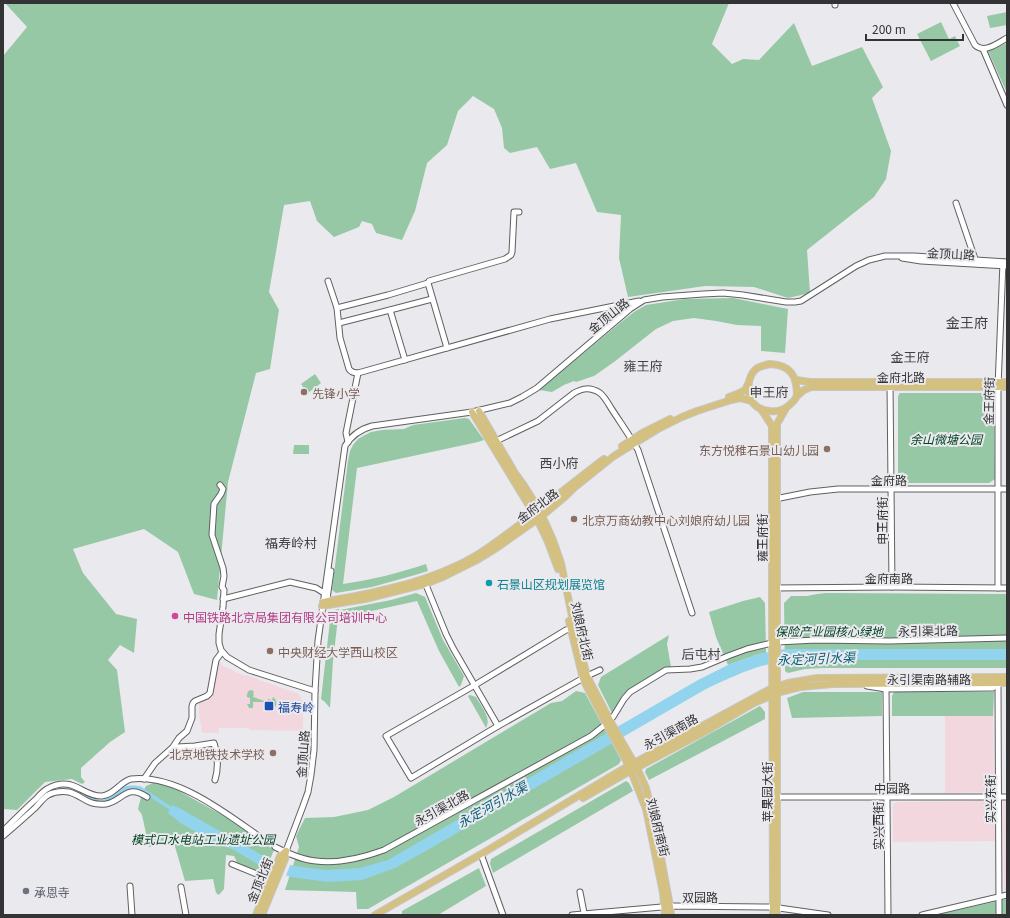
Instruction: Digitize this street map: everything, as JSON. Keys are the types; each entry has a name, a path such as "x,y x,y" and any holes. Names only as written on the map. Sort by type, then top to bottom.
{"main road":[{"path":"777,364 786,368 796,380 797,396 786,408 778,411 770,411 753,404 749,393 748,384 756,369 763,365 777,364"},
{"name":"金府北路","path":"796,380 810,382 890,384 998,384 1007,382"},
{"name":"金府北路","path":"324,603 371,594 443,577 477,560 498,547 538,515 566,496 614,456 661,423 681,413 737,394 745,390 748,384"},
{"name":"金府北路","path":"797,396 804,390 811,387 890,384"},
{"name":"金府北路","path":"998,384 1007,387"},
{"name":"金府北路","path":"633,442 697,411 740,398 752,401"},
{"name":"雍王府街","path":"774,499 777,424 786,408"},
{"name":"雍王府街","path":"762,409 772,426 775,671"},
{"name":"刘娘府北街","path":"475,411 553,540 558,555 585,678"},
{"name":"刘娘府北街","path":"538,515 556,562 570,629 585,678 621,746"},
{"name":"苹果园大街","path":"775,671 775,907 777,915"},
{"name":"永引渠南路","path":"375,915 633,767 708,730 775,691 800,680 817,678 1007,677"},
{"name":"永引渠南路","path":"775,691 833,684 1007,683"},
{"name":"苹果园大街","path":"773,915 775,907 777,797 775,708"},
{"name":"刘娘府南街","path":"621,746 646,788 667,906 671,915"},
{"name":"永引渠南路","path":"383,915 482,858 633,767"},
{"name":"金顶北街","path":"256,915 286,851"},
{"name":"金顶北街","path":"262,915 273,879"},
{"name":"刘娘府南街","path":"665,915 667,906"}],"street":[{"path":"953,3 975,45 979,48 988,48 1007,38"},
{"path":"983,49 1007,105"},
{"path":"956,203 976,262"},
{"path":"337,308 388,295 428,283 429,281 505,259 511,255 512,252 514,212 519,212"},
{"name":"金顶山路","path":"286,851 308,792 313,759 317,654 324,593 345,446 353,436 361,430 372,426 475,411 510,403 522,398 562,368 630,309 644,300 692,294 723,293 743,294 786,302 801,301 861,263 877,258 896,256 1005,264"},
{"name":"金王府街","path":"998,588 998,384 1005,264"},
{"path":"328,281 337,308 340,338 349,369 351,372 358,373 550,319 644,300"},
{"path":"428,283 447,348"},
{"path":"339,323 432,298"},
{"path":"390,310 405,360"},
{"path":"348,441 346,433 358,373"},
{"name":"申王府街","path":"890,384 892,587"},
{"path":"494,442 538,421 574,393 584,388 591,389 601,394 638,450 692,613"},
{"name":"金顶山路","path":"324,603 328,591 348,441"},
{"path":"220,484 223,489 214,504 212,535 223,568 224,576 222,587 224,590 219,634 221,650 227,657 249,670 315,691"},
{"name":"金府路","path":"774,499 810,492 838,489 1007,489"},
{"path":"223,599 290,582 316,588 324,593"},
{"path":"424,582 446,634 498,726"},
{"name":"金府南路","path":"774,588 1007,588"},
{"path":"570,629 386,736 411,778 498,726 600,670"},
{"name":"永引渠北路","path":"274,847 300,858 334,862 362,858 384,850 591,736 609,724 630,692 666,670 702,667 747,649 774,643 816,640 889,641 1007,638"},
{"path":"144,779 155,763 171,749 189,728 192,718 193,703 210,693 216,660 222,652"},
{"name":"永引渠南路辅路","path":"858,684 886,689 993,688 998,683"},
{"name":"实兴东街","path":"998,683 999,915"},
{"name":"实兴西街","path":"886,689 888,915"},
{"path":"171,749 214,742 217,753 218,767 215,780"},
{"path":"3,831 47,789 60,784 71,785 90,794 102,796 110,794 128,780 144,779 155,780 182,788 223,811 257,835"},
{"path":"3,836 48,795 58,791 74,794 90,803 96,804 107,804 113,802 124,794 130,792 142,793 147,797"},
{"name":"中园路","path":"777,797 1007,797"},
{"path":"482,858 503,915"},
{"path":"232,864 273,879"},
{"path":"130,886 132,915"},
{"path":"181,887 186,915"},
{"path":"580,892 584,913"},
{"path":"922,915 1007,895"},
{"name":"双园路","path":"572,915 667,906 775,907 828,915"}],"shaded area":[{"path":"220,662 223,666 235,672 296,693 297,692 303,702 303,731 219,728 219,733 202,733 199,702 208,699 213,695 218,663"},
{"path":"945,716 993,716 994,792 945,793"},
{"path":"990,801 994,806 995,841 893,842 893,804 897,802"},
{"path":"1003,801 1007,801 1007,891 1004,891"}],"green space":[{"path":"5,3 729,3 712,44 732,64 743,59 759,60 794,23 812,66 862,47 883,87 872,98 891,151 886,179 874,197 807,250 810,293 788,298 754,287 705,286 628,297 619,258 621,215 597,212 576,163 550,169 537,147 510,153 504,148 502,128 494,109 473,96 458,111 447,145 427,163 415,211 402,240 376,233 372,224 362,221 359,227 334,237 317,221 310,201 284,205 269,292 279,310 270,369 256,373 228,482 217,600 194,594 178,552 144,529 73,549 83,573 116,614 137,619 134,653 120,645 108,660 117,670 125,732 110,742 81,768 81,777 85,782 82,784 72,779 45,782 17,810 3,809 3,56 27,27"},
{"path":"1007,12 1007,25 990,28 987,16"},
{"path":"941,22 949,39 955,36 960,46 931,61 917,34"},
{"path":"1007,43 1007,93 988,51"},
{"path":"733,298 788,309 785,353 761,351 761,326 737,325 694,318 673,321 656,329 594,376 576,382 574,381 552,392 539,390 620,323 646,305 685,299"},
{"path":"315,374 321,383 308,393 301,384"},
{"name":"余山微塘公园","path":"900,393 991,393 994,396 995,479 989,483 902,483 898,478 898,396"},
{"path":"465,418 469,419 484,440 357,468 343,584 385,576 426,564 428,571 372,587 336,593 332,590 348,461 353,445 358,439 371,432 404,429 413,425"},
{"path":"294,445 309,445 309,454 293,454"},
{"path":"416,593 425,597 443,640 464,676 459,687 439,651 417,601 367,612 339,616 340,610 391,600"},
{"name":"保险产业园核心绿地","path":"826,593 1007,594 1007,668 823,668 805,669 788,673 785,671 784,603 791,596 807,596"},
{"path":"760,597 765,603 766,653 728,665 716,637 709,612"},
{"path":"339,609 333,661 330,708 321,699 331,612"},
{"path":"669,635 667,644 671,667 665,668 630,689 623,695 613,715 598,685 601,677"},
{"path":"250,690 254,691 253,697 267,702 253,702 253,708 249,708 247,704 250,704 250,698 247,697 247,695"},
{"path":"576,691 585,693 621,760 619,764 368,909 357,909 356,892 285,890 299,847 296,836 305,818 334,817 368,810 394,797 551,703 562,701"},
{"path":"803,692 882,692 882,716 792,718 787,698"},
{"path":"894,692 994,692 993,716 892,716 892,696"},
{"path":"470,695 476,697 487,716 488,720 486,728 468,696"},
{"path":"273,697 276,701 276,706 273,708 273,702 267,702 268,699 272,700"},
{"path":"760,706 765,712 765,719 649,780 645,772 646,769"},
{"path":"626,781 629,783 633,791 493,873 490,864 491,859"},
{"name":"模式口水电站工业遗址公园","path":"153,783 174,788 235,822 274,850 263,876 237,864 234,856 226,855 224,889 219,895 216,893 213,879 185,881 174,843 149,847 142,815 138,809 142,793 146,786"},
{"path":"479,868 486,886 438,915 402,915 402,911"},
{"path":"1007,899 1007,915 935,915"}],"water":[{"path":"785,649 1007,649 1007,660 793,660 774,663 753,669 706,689 395,868 362,880 328,882 291,877 264,868 234,850 213,841 182,824 168,813 172,805 268,858 294,866 326,870 360,868 388,860 698,680 728,665 759,654"}],"pier":[{"path":"273,858 291,863 285,878 267,871"}],"waterway":[{"name":"永定河引水渠","path":"82,796 93,801 100,802 110,799 126,788 140,788 173,810"}],"place":[{"name":"先锋小学","path":"304,392"},
{"name":"东方悦稚石景山幼儿园","path":"827,449"},
{"name":"北京万商幼教中心刘娘府幼儿园","path":"574,519"},
{"name":"石景山区规划展览馆","path":"489,583"},
{"name":"中国铁路北京局集团有限公司培训中心","path":"175,616"},
{"name":"中央财经大学西山校区","path":"270,651"},
{"name":"福寿岭","path":"269,706"},
{"name":"北京地铁技术学校","path":"273,753"},
{"name":"承恩寺","path":"26,891"}],"district":[{"name":"金王府","path":"967,322"},
{"name":"金王府","path":"910,356"},
{"name":"雍王府","path":"643,365"},
{"name":"申王府","path":"769,391"},
{"name":"西小府","path":"559,462"},
{"name":"福寿岭村","path":"291,542"},
{"name":"后屯村","path":"701,653"}]}
